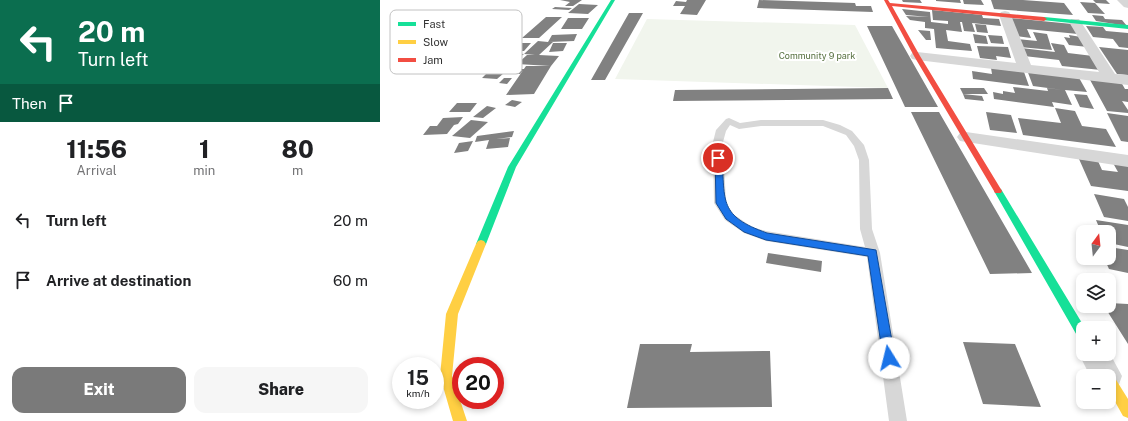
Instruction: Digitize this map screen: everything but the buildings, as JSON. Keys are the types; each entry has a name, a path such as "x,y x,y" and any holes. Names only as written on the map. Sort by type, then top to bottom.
{"street":[{"path":"460,421 446,376 452,314 512,167 613,0"},
{"path":"887,2 1128,27"},
{"path":"887,2 917,56 1076,323"},
{"path":"1005,15 1025,68"},
{"path":"1075,22 1110,78"},
{"path":"917,56 1128,80"},
{"path":"966,137 1128,161"},
{"path":"1116,389 1127,405"}],"lane":[{"path":"873,252 766,236 748,230 729,217 720,203 718,142 721,130 729,121 739,126 761,123 823,123 837,127 849,133 859,146 864,160 866,229 873,252 898,421"}],"green space":[{"name":"Community 9 park","path":"647,19 855,25 888,88 615,79"}],"traffic: fast":[{"path":"481,244 512,167 613,0"},
{"path":"1044,19 1128,27"},
{"path":"998,191 1076,323"}],"traffic: slow":[{"path":"460,421 446,376 452,314 481,244"},
{"path":"1116,391 1128,411"}],"traffic: jam":[{"path":"886,0 917,56 998,191"},
{"path":"888,4 1044,19"}],"route":[{"path":"718,158 720,203 729,217 748,230 766,236 873,252 889,358"}]}
